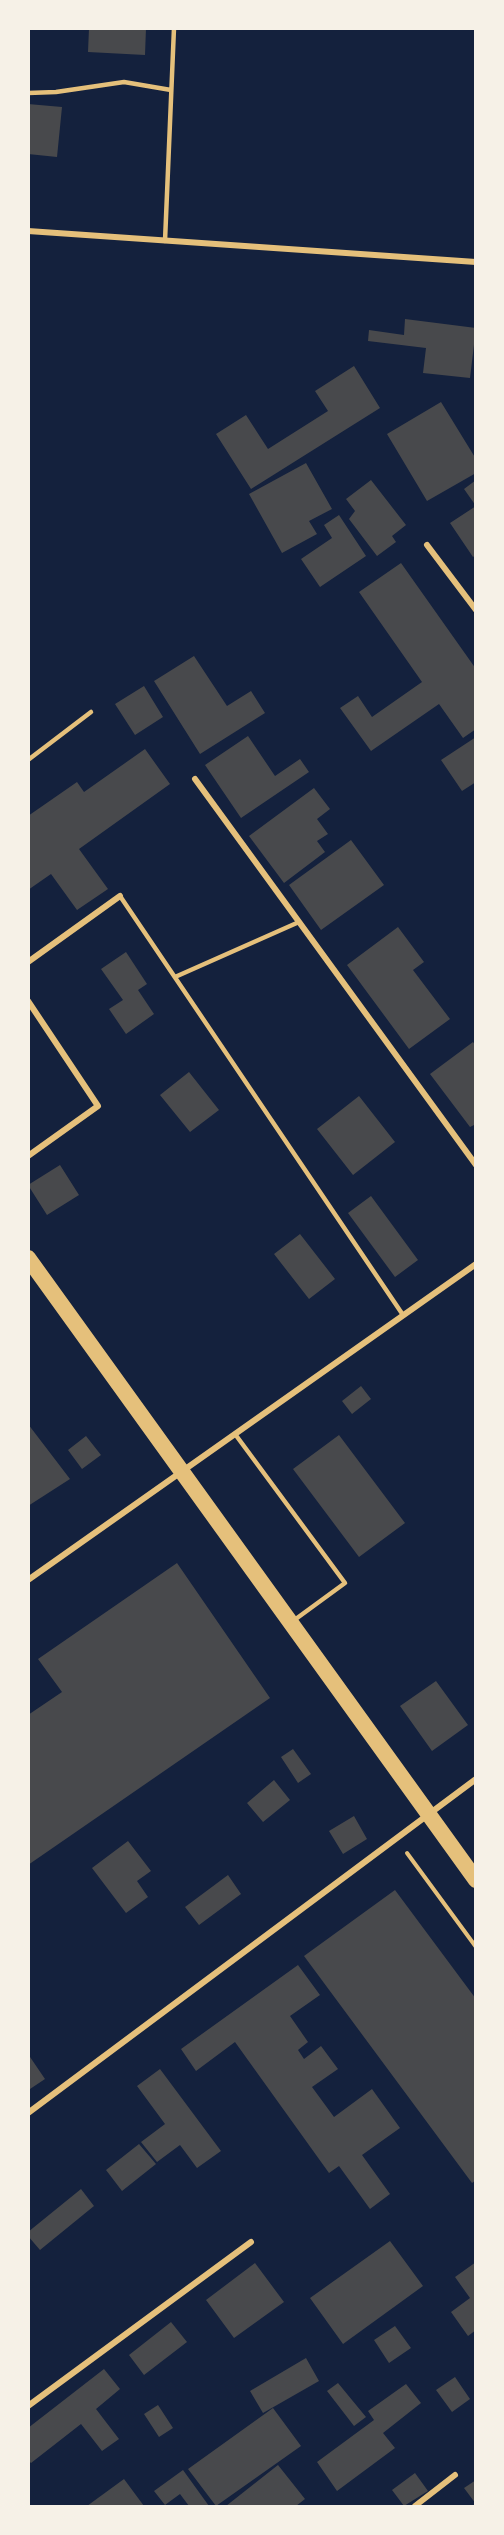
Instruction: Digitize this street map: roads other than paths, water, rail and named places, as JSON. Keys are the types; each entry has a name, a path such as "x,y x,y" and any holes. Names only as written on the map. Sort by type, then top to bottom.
{"highway":[{"path":"28,1258 476,1880"}],"street":[{"path":"28,231 476,262"},
{"path":"427,545 476,610"},
{"path":"195,780 476,1165"},
{"path":"28,962 120,896"},
{"path":"28,1001 98,1106 28,1156"},
{"path":"28,1580 476,1264"},
{"path":"28,2113 476,1779"},
{"path":"28,2406 251,2242"},
{"path":"415,2506 455,2475"}],"lane":[{"path":"165,241 174,28"},
{"path":"28,93 56,92 123,82 171,90"},
{"path":"28,760 91,712"},
{"path":"120,896 403,1315"},
{"path":"175,977 299,922"},
{"path":"235,1434 345,1584 290,1623"}]}
